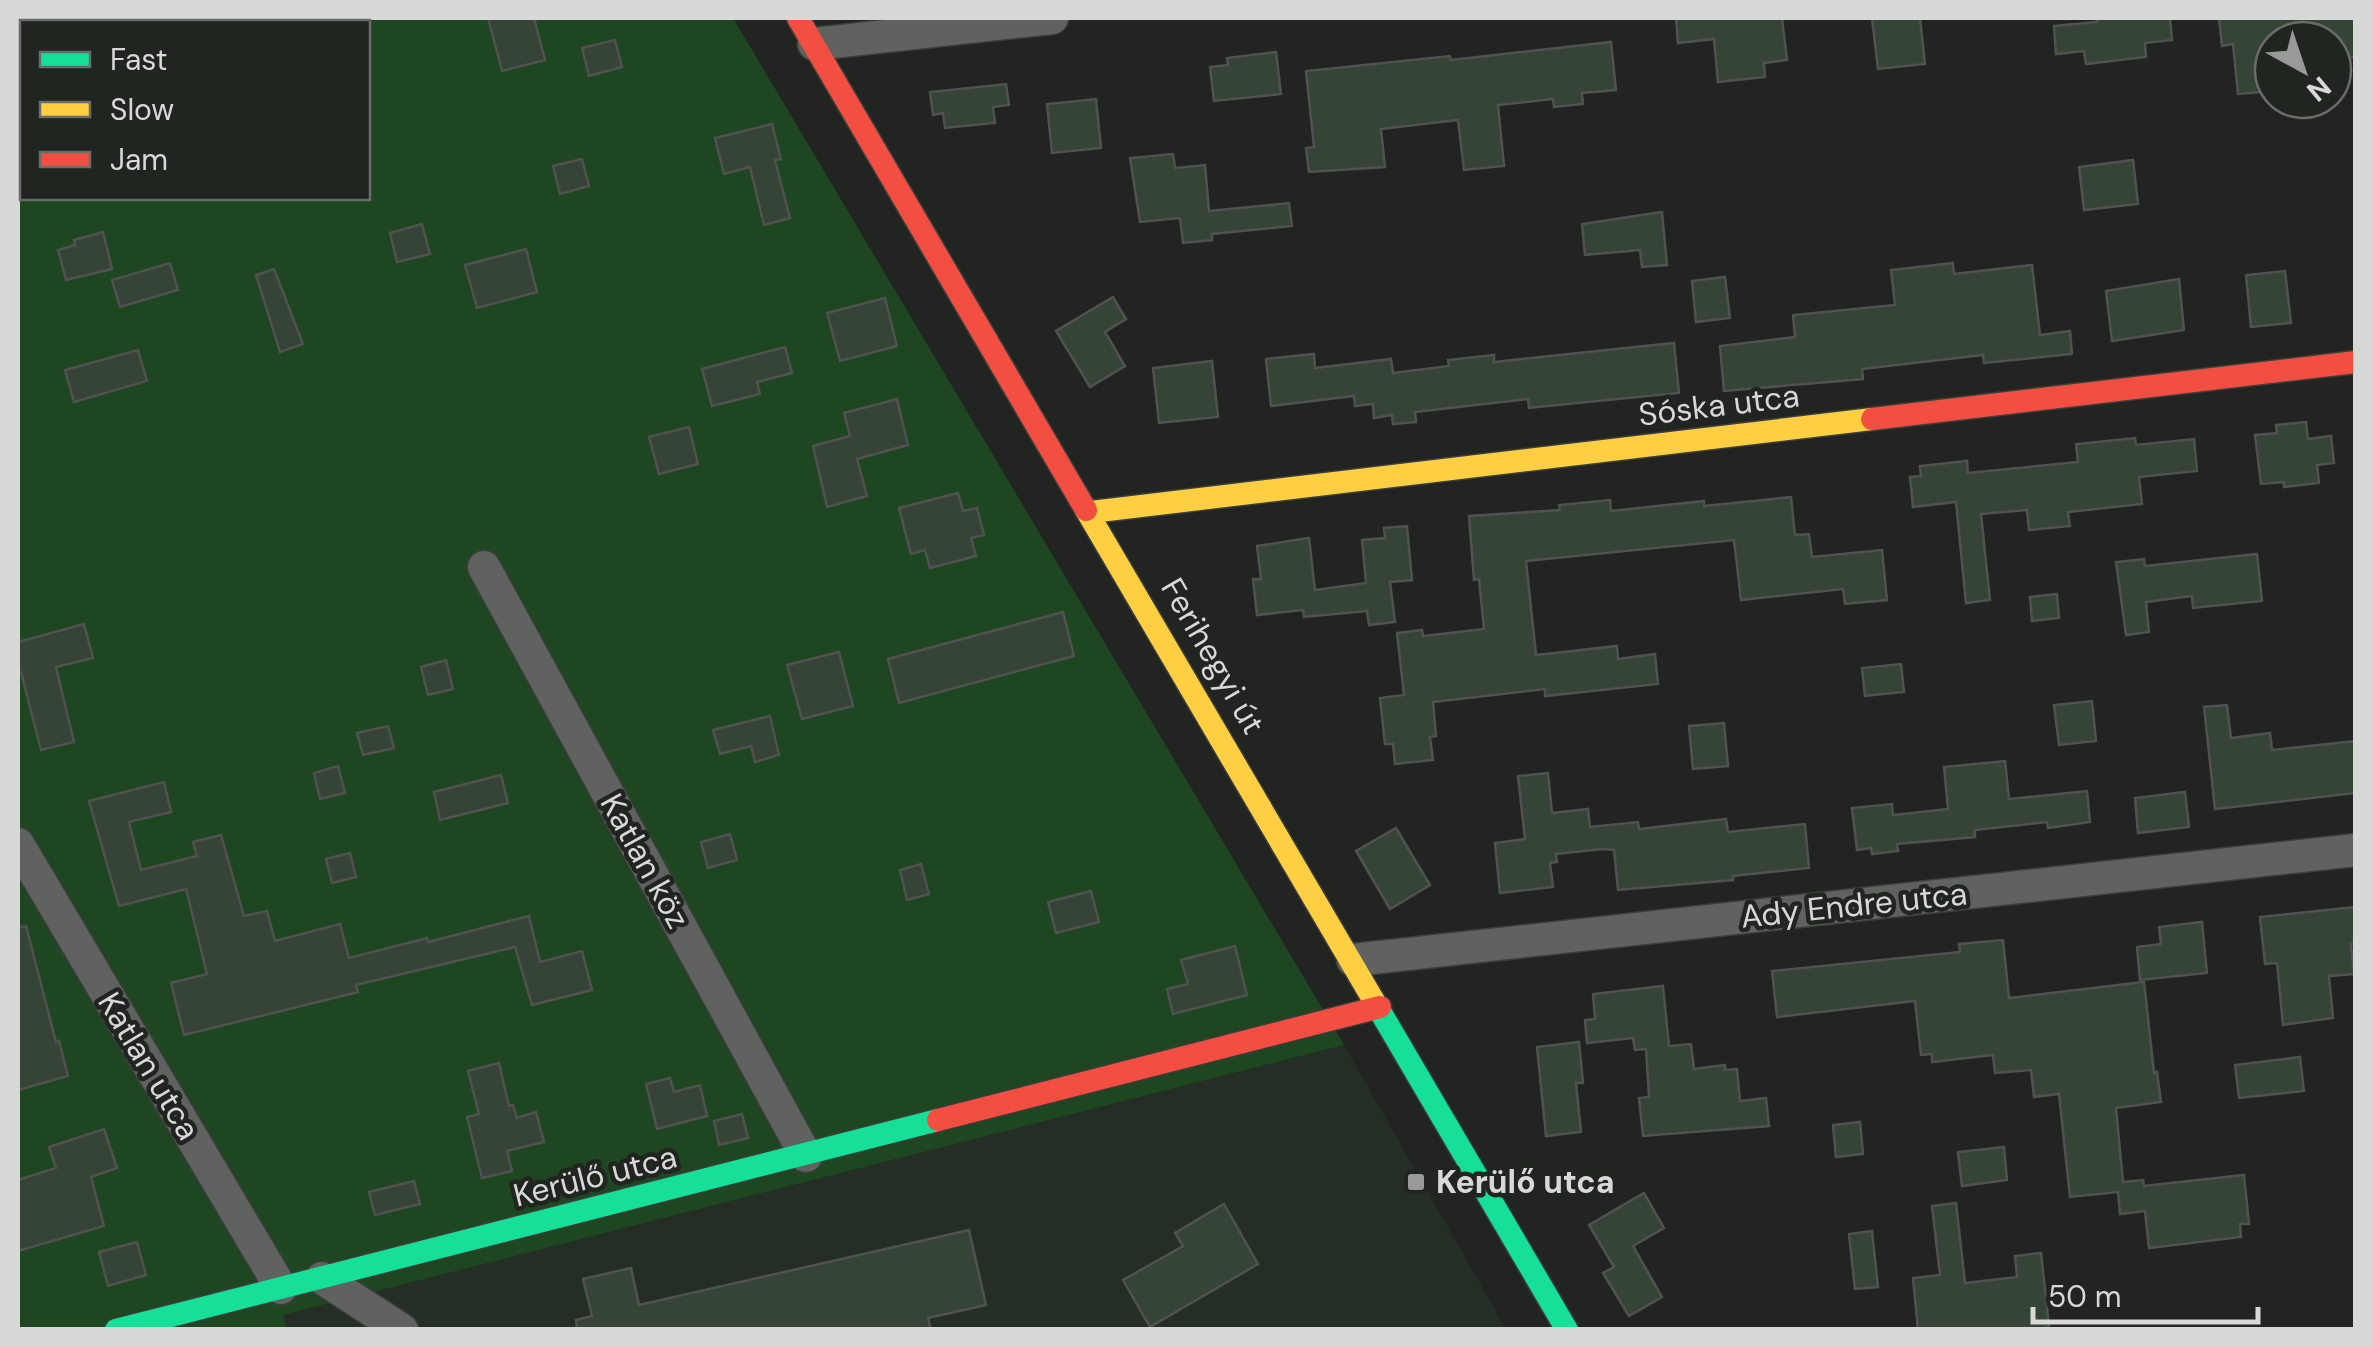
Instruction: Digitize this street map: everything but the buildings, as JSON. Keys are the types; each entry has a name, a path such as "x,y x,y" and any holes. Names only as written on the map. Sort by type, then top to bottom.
{"street":[{"path":"806,30 1052,18"},
{"name":"Ferihegyi út","path":"806,30 1567,1330"},
{"name":"Sóska utca","path":"1091,512 2356,362"},
{"name":"Katlan köz","path":"484,567 806,1156"},
{"name":"Katlan utca","path":"18,844 280,1288"},
{"name":"Ady Endre utca","path":"1353,960 2356,850"},
{"name":"Kerülő utca","path":"116,1330 1380,1007"},
{"path":"322,1278 402,1330"}],"shaded area":[{"path":"1344,1045 1506,1329 287,1330 282,1315"}],"green space":[{"path":"18,18 733,18 1344,1045 283,1315 287,1329 18,1329"}],"traffic: fast":[{"path":"1374,1001 1567,1330"},
{"path":"116,1330 938,1120"}],"traffic: slow":[{"path":"1091,512 1872,419"},
{"path":"1086,510 1374,1001"}],"traffic: jam":[{"path":"798,18 1086,510"},
{"path":"1872,419 2356,362"},
{"path":"938,1120 1380,1007"}],"place":[{"name":"Kerülő utca","path":"1416,1182"}]}
